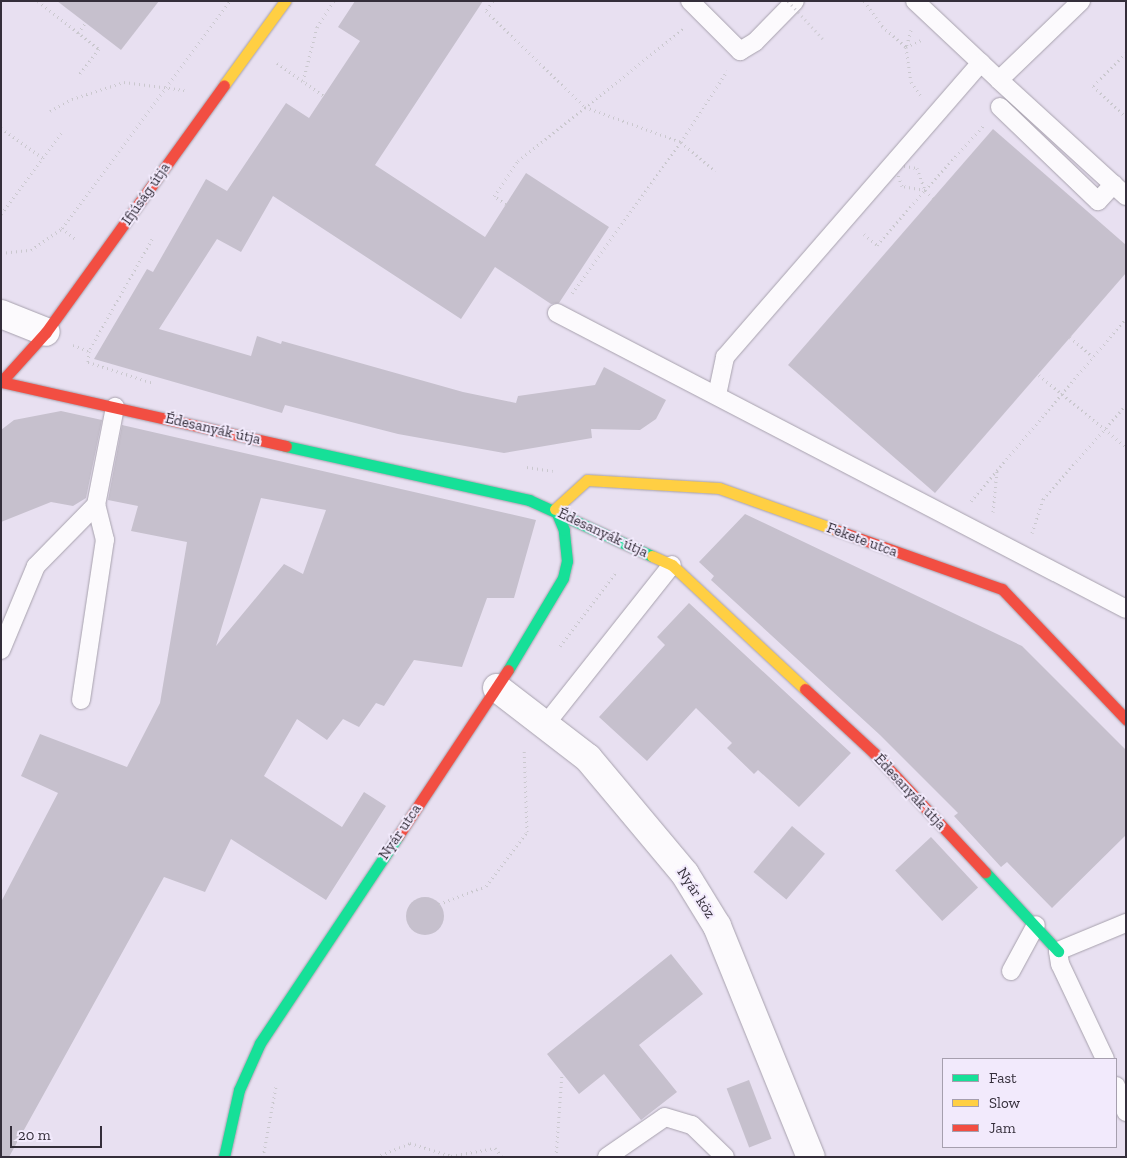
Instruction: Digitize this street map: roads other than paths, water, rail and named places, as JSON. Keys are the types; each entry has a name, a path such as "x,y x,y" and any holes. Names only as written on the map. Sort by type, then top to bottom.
{"street":[{"name":"Ifjúság útja","path":"2,382 46,332 284,1"},
{"path":"1,314 46,332"},
{"name":"Édesanyák útja","path":"2,382 551,508 672,565 874,753 1036,925 1058,951"},
{"name":"Fekete utca","path":"551,508 587,480 718,488 1002,589 1126,719"},
{"name":"Nyár utca","path":"224,1157 239,1090 260,1043 496,688 563,578 564,530 551,508"},
{"name":"Nyár köz","path":"496,688 588,758 686,874 717,926 811,1157"}],"lane":[{"path":"690,1 740,51 755,42 795,1"},
{"path":"999,80 1081,1"},
{"path":"918,2 981,64 1120,190 1098,201 1000,107"},
{"path":"717,395 725,357 981,64"},
{"path":"557,313 717,395 954,522 1126,609"},
{"path":"82,700 105,540 96,505 116,407"},
{"path":"1,650 22,594 36,566 96,505"},
{"path":"545,725 672,565"},
{"path":"1105,1058 1060,964 1058,951 1126,923"},
{"path":"1011,971 1036,925"},
{"path":"1117,1089 1126,1112"},
{"path":"607,1157 665,1117 692,1125 724,1157"}]}
